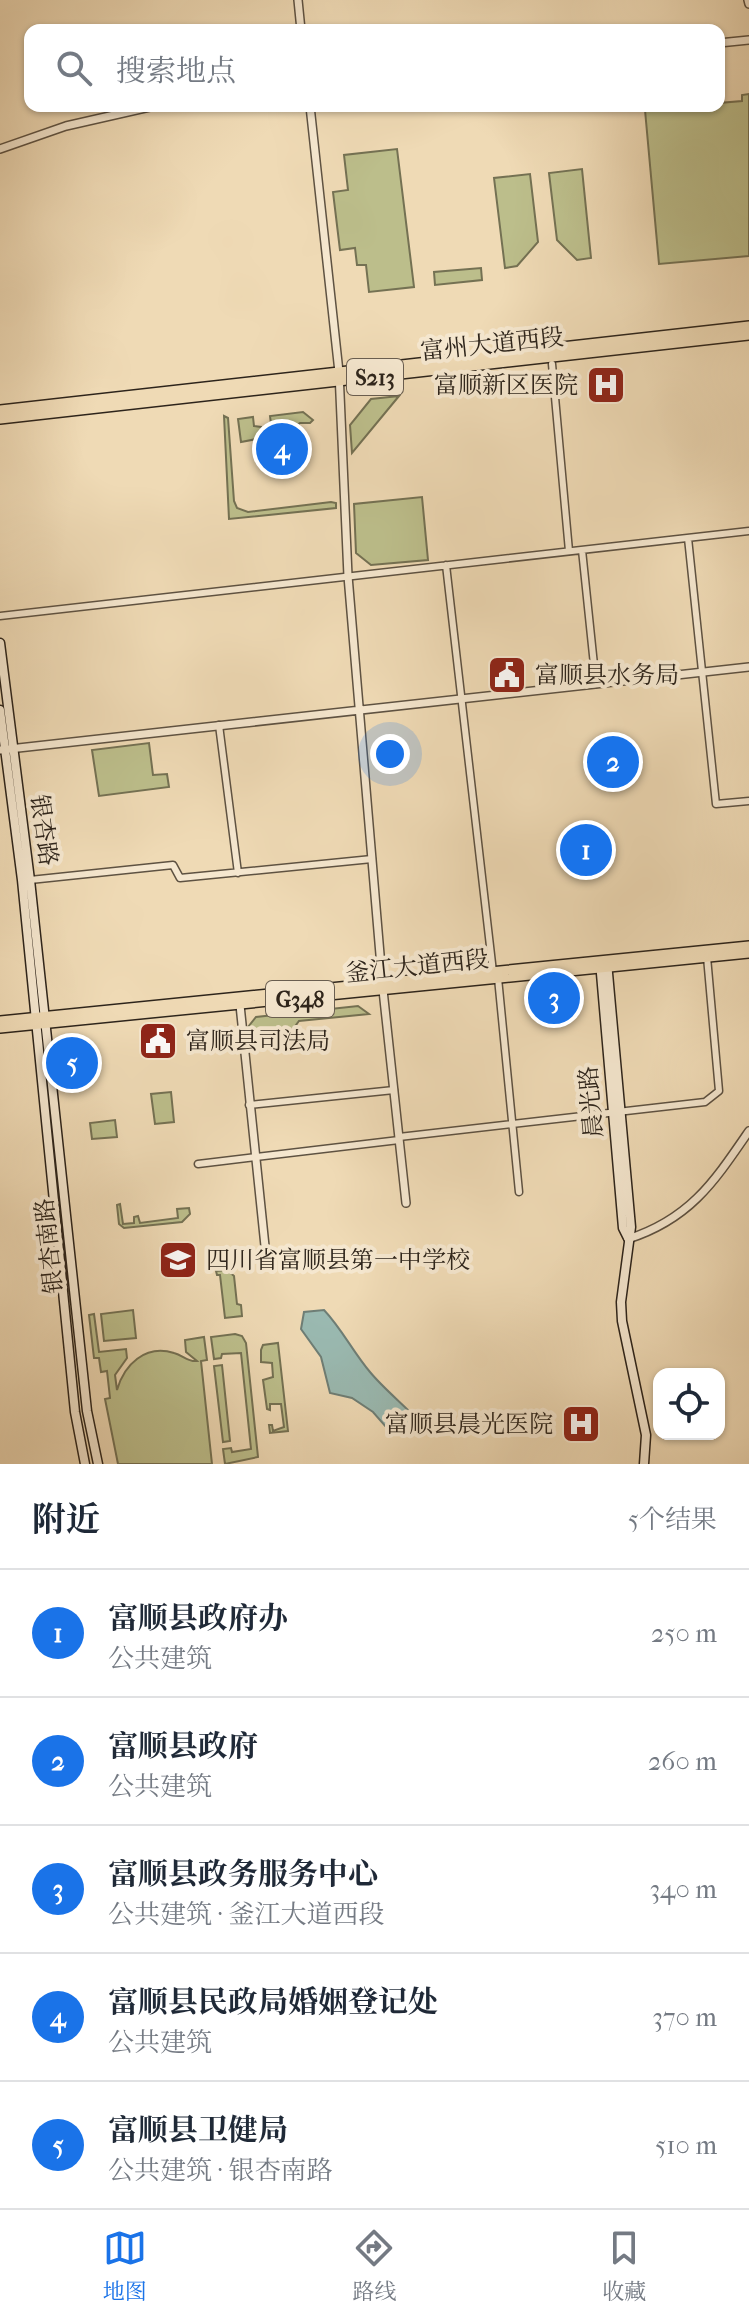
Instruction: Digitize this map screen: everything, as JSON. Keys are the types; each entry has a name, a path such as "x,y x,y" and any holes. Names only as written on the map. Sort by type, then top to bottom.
{"main road":[{"name":"富州大道西段","path":"0,419 749,326"},
{"name":"富州大道西段","path":"0,410 749,335"},
{"name":"银杏路","path":"0,643 6,750 30,880 40,1020"},
{"name":"银杏路","path":"0,710 40,1020"},
{"name":"G348","path":"603,964 749,946"},
{"name":"G348","path":"603,964 749,953"},
{"name":"釜江大道西段","path":"0,1028 40,1020 603,964"},
{"name":"晨光路","path":"603,964 616,1112 631,1227 621,1302 646,1435 644,1464"},
{"name":"釜江大道西段","path":"0,1021 240,1005 382,986"},
{"name":"银杏南路","path":"40,1020 64,1313 75,1412 85,1464"},
{"name":"银杏南路","path":"40,1020 87,1411 98,1464"}],"street":[{"path":"298,0 300,24"},
{"path":"725,42 749,40"},
{"path":"0,149 66,126 128,112"},
{"path":"311,112 339,376 348,576 382,986 406,1203"},
{"path":"552,364 569,551"},
{"path":"0,616 749,531"},
{"path":"688,538 716,804 749,801"},
{"path":"582,550 596,684"},
{"path":"446,565 519,1192"},
{"path":"6,750 749,667"},
{"path":"219,725 238,873"},
{"path":"30,880 173,865 180,878 372,859"},
{"path":"198,1164 705,1102 719,1091 707,957"},
{"path":"240,1005 265,1246"},
{"path":"249,1105 394,1090"},
{"path":"628,1239 669,1222 697,1201 715,1181 749,1131"}],"green space":[{"path":"749,94 749,256 659,264 645,112 725,112 725,102 742,101 742,95"},
{"path":"397,149 414,287 369,292 366,265 357,265 355,248 340,250 333,192 348,190 344,155"},
{"path":"582,169 591,258 577,260 557,240 549,173"},
{"path":"530,174 538,242 517,266 505,268 494,178"},
{"path":"481,268 482,280 435,285 434,272"},
{"path":"399,396 352,453 350,425 371,399"},
{"path":"303,412 313,420 293,428 288,440 280,442 278,438 266,437 265,427 271,424 270,416"},
{"path":"224,416 228,418 237,508 248,512 331,502 336,503 336,508 229,519"},
{"path":"253,417 254,426 261,427 262,438 241,442 238,419"},
{"path":"422,497 428,560 371,565 356,553 354,504"},
{"path":"149,743 153,775 167,774 169,787 99,796 92,750"},
{"path":"358,1006 369,1014 299,1021 293,1029 254,1034 248,1031 256,1017"},
{"path":"171,1092 174,1122 155,1124 151,1094"},
{"path":"115,1120 117,1137 92,1139 90,1123"},
{"path":"120,1204 123,1224 134,1223 134,1217 138,1216 140,1223 178,1218 177,1209 189,1208 190,1214 182,1222 124,1228 119,1224 117,1205"},
{"path":"227,1270 234,1276 237,1304 241,1305 242,1316 225,1318 220,1275 216,1271"},
{"path":"133,1310 136,1338 104,1341 101,1314"},
{"path":"94,1314 99,1352 126,1349 127,1358 115,1375 117,1390 130,1365 145,1354 164,1351 197,1361 186,1352 185,1340 204,1337 207,1360 201,1361 212,1464 118,1464 105,1399 110,1398 107,1371 101,1372 99,1358 94,1358 89,1315"},
{"path":"242,1336 246,1343 258,1457 225,1464 223,1449 231,1448 232,1452 251,1449 241,1353 222,1354 221,1358 214,1359 211,1337"},
{"path":"278,1343 288,1431 270,1433 269,1425 272,1425 273,1431 284,1427 281,1404 270,1404 270,1410 267,1409 263,1380 273,1377 272,1363 261,1362 261,1350 263,1345"},
{"path":"222,1365 230,1441 223,1442 214,1366"}],"water":[{"path":"324,1310 370,1372 419,1421 406,1433 386,1427 373,1412 352,1398 330,1393 321,1357 301,1329 304,1312"}],"place":[{"name":"富顺新区医院","path":"606,385"},
{"name":"富顺县民政局婚姻登记处","path":"282,449"},
{"name":"富顺县水务局","path":"507,675"},
{"name":"富顺县政府","path":"613,762"},
{"name":"富顺县政府办","path":"586,850"},
{"name":"富顺县政务服务中心","path":"554,998"},
{"name":"富顺县司法局","path":"158,1041"},
{"name":"富顺县卫健局","path":"72,1063"},
{"name":"四川省富顺县第一中学校","path":"178,1260"},
{"name":"富顺县晨光医院","path":"581,1424"}]}
